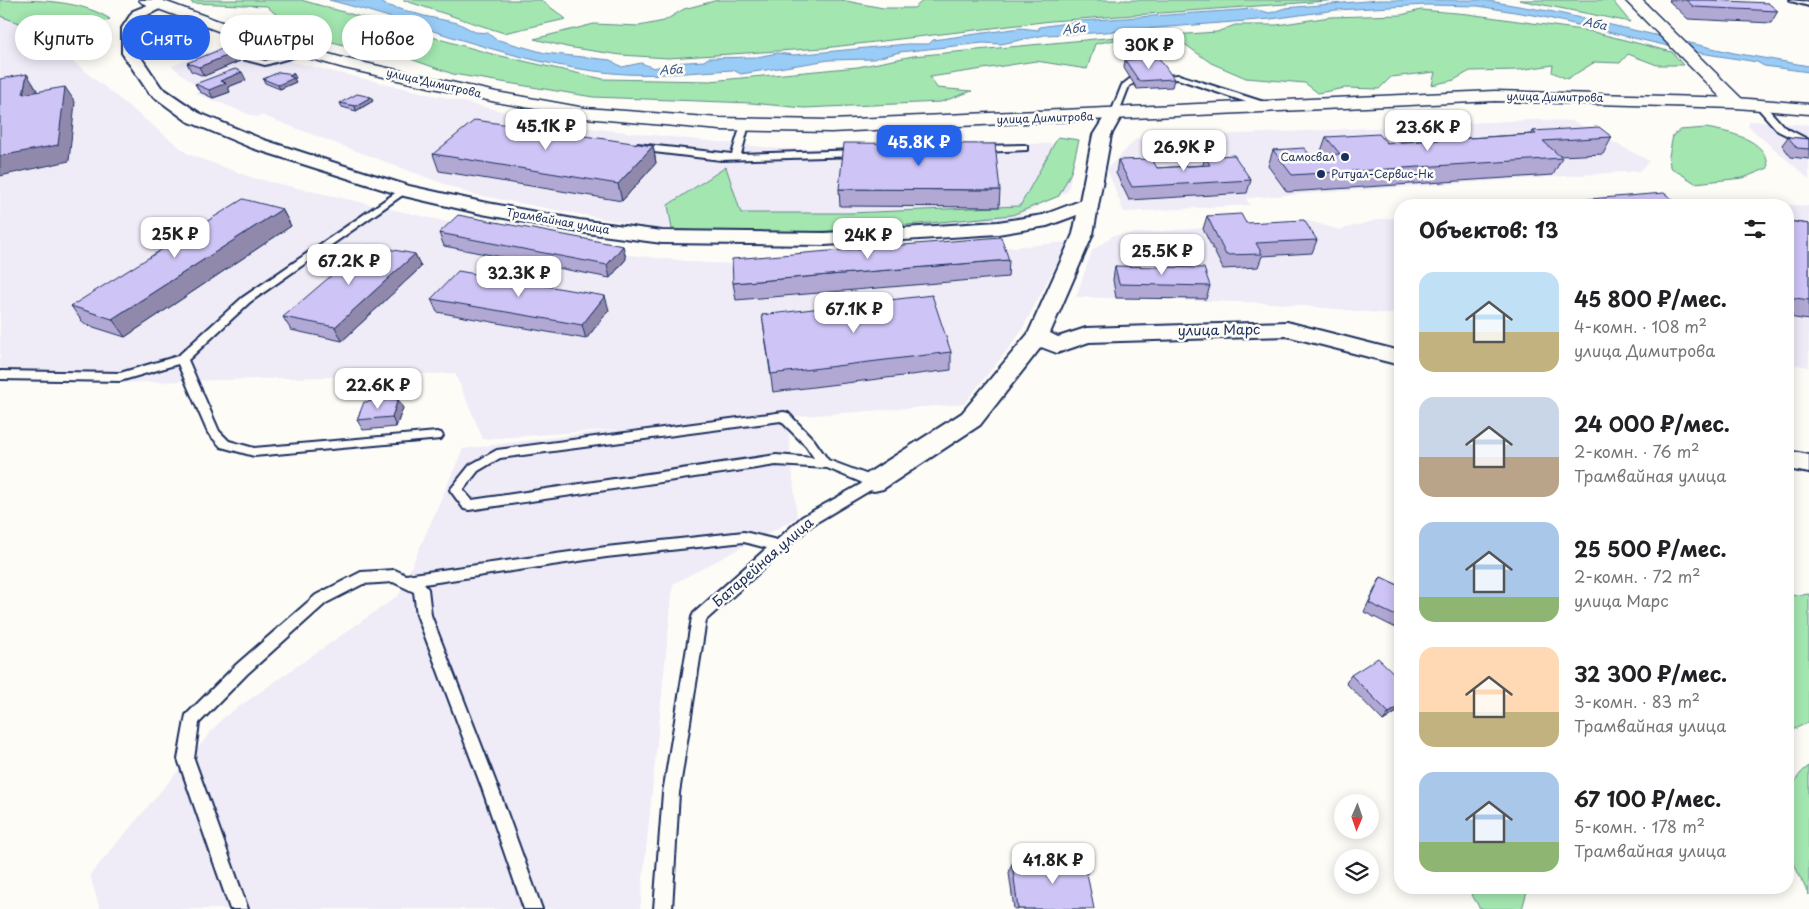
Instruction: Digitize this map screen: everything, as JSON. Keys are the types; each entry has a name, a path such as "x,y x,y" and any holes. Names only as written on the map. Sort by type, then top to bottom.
{"main road":[{"path":"1633,0 1736,103"},
{"name":"улица Димитрова","path":"153,2 243,35 496,97 586,113 645,119 745,125 831,126 1114,115 1495,96 1736,103 1809,109"}],"street":[{"name":"Трамвайная улица","path":"153,2 138,14 129,28 130,53 155,90 193,117 258,144 404,190 579,226 662,237 750,239 825,239 998,228 1048,220 1089,204"},
{"name":"Батарейная улица","path":"874,482 971,419 1038,336 1083,234 1102,135 1114,115"},
{"name":"улица Марс","path":"1038,336 1057,346 1086,335 1287,329 1394,356"},
{"path":"1794,461 1809,464"}],"lane":[{"path":"1793,0 1809,4"},
{"path":"1114,115 1126,85 1134,80 1180,77 1267,106"},
{"path":"1758,104 1781,129 1809,143"},
{"path":"736,157 745,125"},
{"path":"628,146 736,157 866,153"},
{"path":"965,150 1024,148"},
{"path":"0,375 120,377 182,358 246,300 404,190"},
{"path":"182,358 214,433 225,444 254,452 438,436"},
{"path":"824,463 810,443 784,416 497,454 474,468 456,490 469,505 776,460 824,463 874,482"},
{"name":"Батарейная улица","path":"663,909 671,794 699,617 807,521 874,482"},
{"path":"404,581 606,552 744,536 779,546"},
{"path":"239,909 186,758 192,720 242,669 321,599 361,578 395,576 420,589 424,615 533,909"}],"shaded area":[{"path":"0,14 15,20 15,60 71,60 188,154 253,178 562,248 705,263 810,266 1068,242 1019,335 964,404 787,417 797,518 673,584 640,909 100,909 90,875 223,718 399,595 463,449 619,429 483,439 455,373 119,383 0,371"},
{"path":"220,48 220,60 285,60 561,125 781,149 1077,143 1068,191 1011,220 749,232 665,230 471,194 261,115 256,117 195,93 201,90 172,66 188,60 210,60 210,52"},
{"path":"1534,120 1573,121 1649,161 1639,171 1246,198 1250,205 1124,212 1107,169 1136,139"},
{"path":"1750,121 1809,125 1809,179 1748,126"},
{"path":"1794,205 1809,206 1809,367 1794,364"},
{"path":"1394,218 1394,314 1273,303 1076,297 1092,251 1114,235 1306,220 1339,230 1381,219"}],"green space":[{"path":"0,0 58,2 86,8 102,15 15,15 15,22 0,16"},
{"path":"190,0 301,0 354,15 342,15 342,45 332,42 332,15 278,15 267,6 192,3"},
{"path":"403,0 541,0 566,19 504,33"},
{"path":"718,0 841,0 883,8 914,8 924,0 1340,0 1051,21 824,48 668,58 621,55 567,47 534,39 594,24 639,26 664,21 684,9"},
{"path":"1519,0 1612,0 1630,22"},
{"path":"1421,10 1468,14 1589,31 1672,52 1683,65 1657,65 1628,54 1620,63 1595,62 1567,79 1552,72 1553,65 1519,70 1470,71 1454,80 1432,85 1435,72 1391,77 1379,89 1345,88 1318,93 1305,83 1246,78 1211,63 1172,35 1217,32 1235,25 1277,25 1330,17 1401,15"},
{"path":"1138,35 1095,44 1087,69 1036,61 930,77 937,88 972,91 941,102 804,108 751,103 593,97 453,74 413,60 433,60 433,37 492,54 603,79 710,81 858,67 913,56"},
{"path":"1706,128 1736,135 1754,144 1762,150 1768,168 1743,178 1695,183 1670,167 1669,156 1673,135 1680,130"},
{"path":"1058,137 1079,140 1071,172 1059,196 1012,215 831,231 741,234 672,229 668,205 726,167 741,213 850,213 1020,206"},
{"path":"1809,594 1809,722 1794,729 1794,595"},
{"path":"1809,766 1809,895 1794,863 1794,785 1801,773"},
{"path":"1471,894 1526,894 1522,909 1484,909 1479,907"}],"water":[{"path":"329,0 378,0 386,5 421,15 380,15"},
{"name":"Аба","path":"1378,0 1483,0 1554,12 1734,53 1809,66 1809,72 1764,66 1757,62 1694,52 1539,16 1478,6 1427,5 1336,10 1271,19 1045,35 1001,44 983,43 900,52 873,59 829,60 741,74 733,70 672,74 612,73 540,61 433,31 433,18 458,23 475,32 488,33 495,39 545,53 610,60 622,67 641,63 654,68 672,63 704,61 708,58 757,57 777,53 794,55 907,44 929,44 933,40 1020,28 1039,30 1039,27 1081,21 1253,9 1270,13 1285,8"}],"building":[{"path":"1686,0 1768,3 1778,11 1694,7"},
{"path":"220,50 220,58 199,67 187,63 194,60 210,60 210,54"},
{"path":"1159,58 1174,79 1139,81 1125,60"},
{"path":"235,69 242,72 220,81 226,83 209,90 195,84"},
{"path":"279,72 294,74 289,76 294,78 278,85 263,79"},
{"path":"27,74 23,94 65,87 58,145 0,156 0,79"},
{"path":"357,94 371,97 355,106 340,103"},
{"path":"475,120 653,146 618,184 433,154"},
{"path":"1599,127 1612,137 1543,141 1562,158 1292,175 1273,150 1304,148 1311,156 1340,154 1326,137 1379,134 1387,143 1536,134 1533,131"},
{"path":"1788,137 1809,139 1809,149 1797,148"},
{"path":"844,143 995,144 1000,190 839,189"},
{"path":"1234,155 1251,180 1132,187 1118,160 1152,159 1157,168 1210,165 1205,157"},
{"path":"1664,193 1672,199 1590,199"},
{"path":"243,199 282,209 112,319 71,306"},
{"path":"1241,214 1246,223 1304,220 1317,240 1256,243 1262,254 1226,255 1207,216"},
{"path":"458,215 623,246 607,265 439,233"},
{"path":"1794,222 1809,224 1809,300 1794,298"},
{"path":"1001,237 1009,260 733,283 732,259"},
{"path":"367,245 415,254 335,327 283,317"},
{"path":"1115,266 1204,268 1210,286 1119,284"},
{"path":"458,271 605,296 582,325 431,299"},
{"path":"932,295 951,352 771,374 762,315"},
{"path":"398,399 392,417 357,420 364,402"},
{"path":"1381,577 1394,583 1394,615 1369,603"},
{"path":"1378,658 1394,673 1394,710 1389,713 1351,675"},
{"path":"1084,858 1094,909 1018,909 1012,863"}],"place":[{"name":"Самосвал","path":"1345,157"},
{"name":"Ритуал-Сервис-Нк","path":"1321,174"}]}
